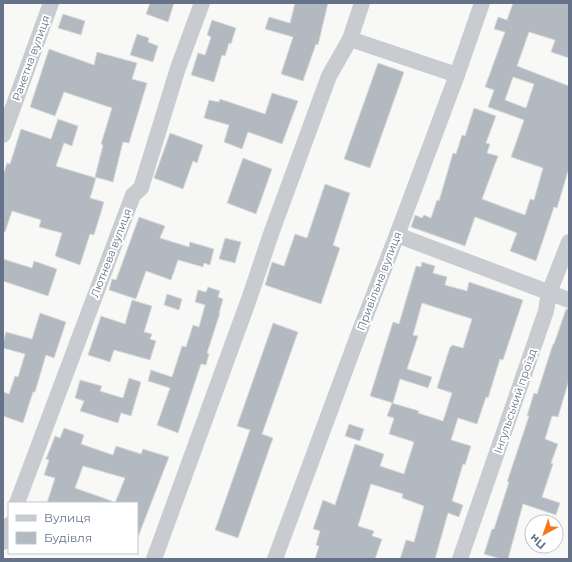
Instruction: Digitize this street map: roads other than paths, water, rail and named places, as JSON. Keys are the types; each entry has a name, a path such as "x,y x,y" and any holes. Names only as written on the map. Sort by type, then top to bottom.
{"street":[{"name":"Ракетна вулиця","path":"3,135 51,3"},
{"name":"Лютнева вулиця","path":"17,502 133,195 141,188 178,68 202,3"},
{"path":"154,559 329,76 350,39 362,3"},
{"name":"Привільна вулиця","path":"275,559 457,75 482,3"},
{"path":"350,39 457,75"},
{"path":"397,235 569,300"},
{"name":"Інгульський проїзд","path":"460,559 546,311 549,293 569,242"},
{"path":"3,542 8,528"}]}
